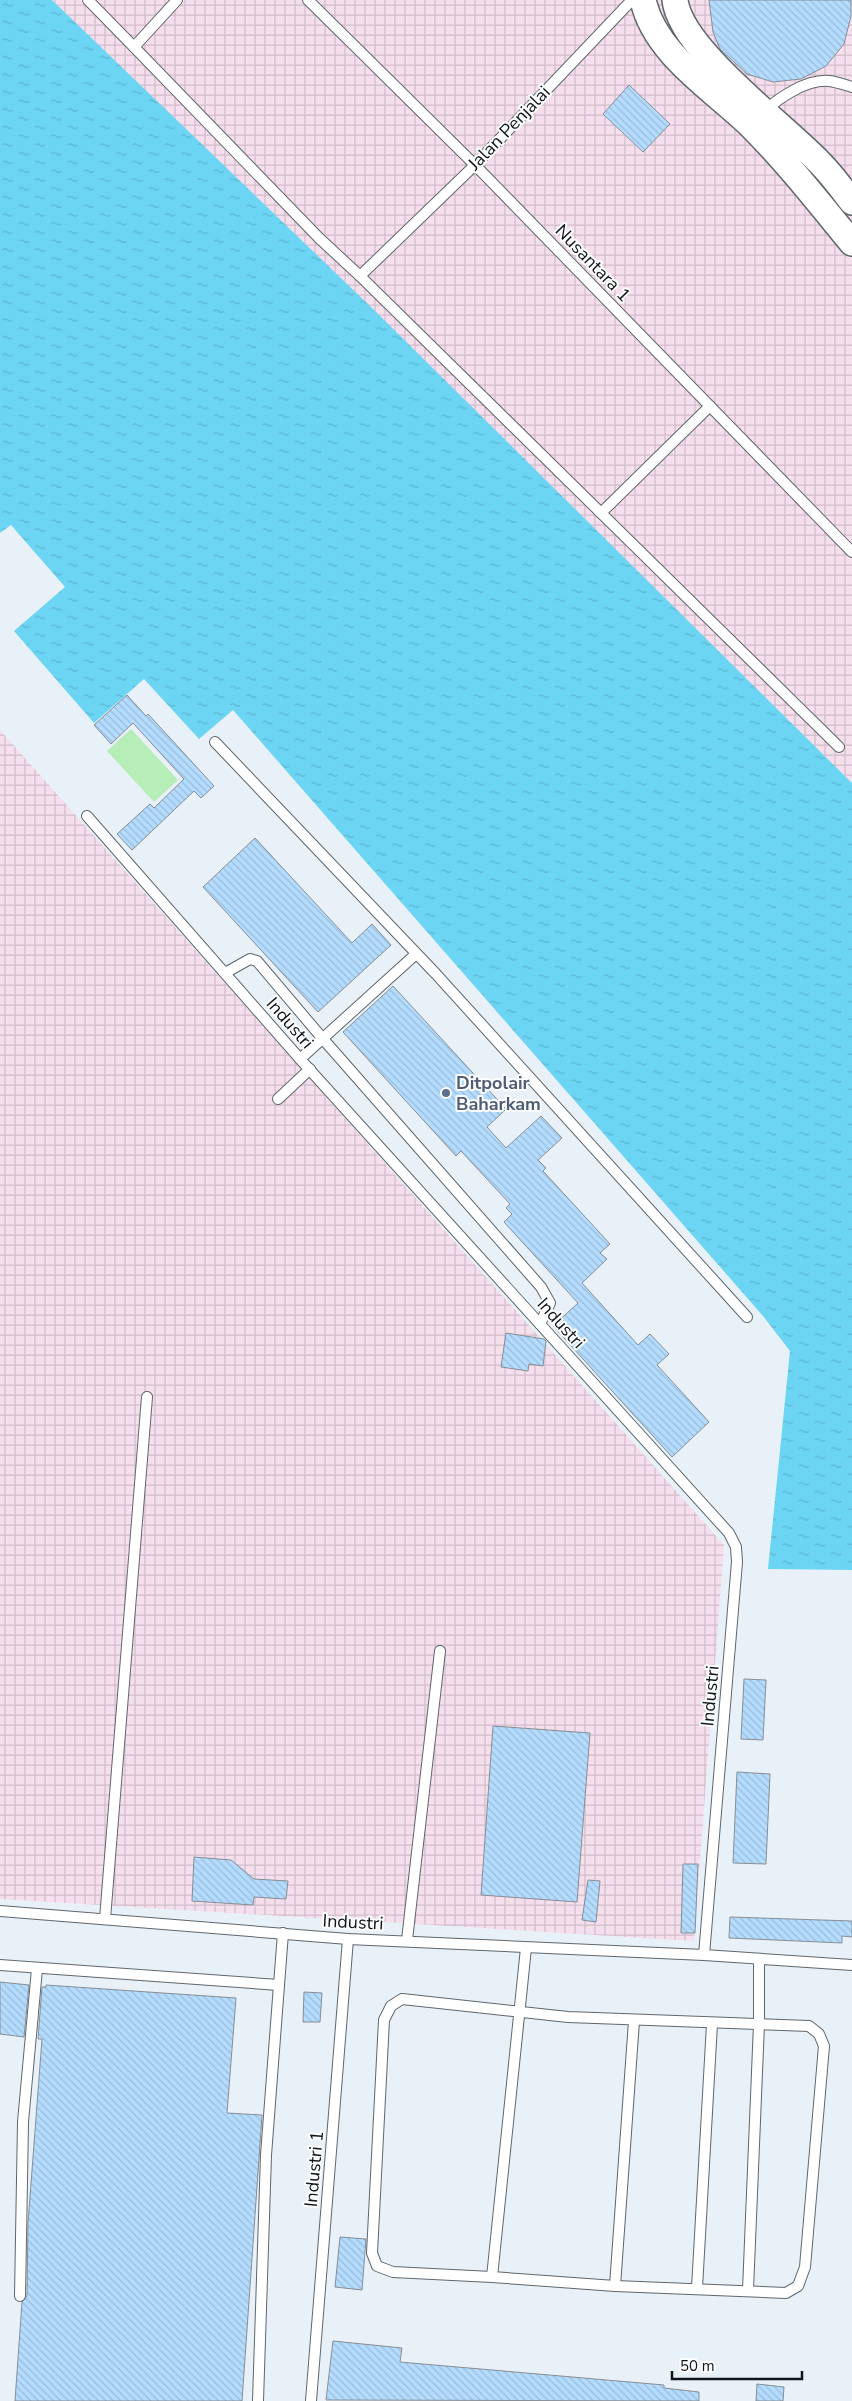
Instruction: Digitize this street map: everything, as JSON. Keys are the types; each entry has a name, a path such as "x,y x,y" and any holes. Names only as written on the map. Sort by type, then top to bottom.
{"street":[{"name":"Jalan Penjalai","path":"675,0 677,13 692,38 733,82 802,181 852,244"},
{"name":"Jalan Penjalai","path":"638,4 669,50 820,164 852,202"}],"lane":[{"path":"88,0 319,238 360,276 839,747"},
{"path":"134,47 177,0"},
{"name":"Nusantara 1","path":"308,0 475,165 852,552"},
{"name":"Jalan Penjalai","path":"360,276 638,4"},
{"path":"757,118 786,92 828,81 852,87"},
{"path":"601,513 710,406"},
{"path":"215,742 416,954 612,1166 747,1317"},
{"name":"Industri","path":"87,816 300,1059 729,1533 736,1547 738,1562 704,1955"},
{"path":"300,1059 416,954"},
{"path":"225,973 250,959 257,961 541,1287 550,1302 540,1324"},
{"path":"278,1099 310,1069"},
{"path":"106,1919 147,1397"},
{"path":"407,1940 440,1651"},
{"name":"Industri","path":"0,1911 348,1939 407,1940 526,1948 704,1955 852,1965"},
{"path":"258,2401 266,2155 283,1933"},
{"name":"Industri 1","path":"312,2401 348,1939"},
{"path":"492,2277 526,1948"},
{"path":"748,2290 759,2024 759,1959"},
{"path":"0,1965 279,1985"},
{"path":"20,2296 23,2122 37,1969"},
{"path":"402,1999 518,2013 634,2021 809,2026 819,2034 824,2046 804,2268 798,2286 786,2293 615,2286 393,2272 377,2266 372,2253 384,2020 391,2006 402,1999"},
{"path":"615,2286 634,2021"},
{"path":"697,2288 712,2024"}],"shaded area":[{"path":"52,0 852,0 852,783 621,556"},
{"path":"0,730 724,1545 694,1941 0,1899"}],"green space":[{"path":"131,729 178,780 154,802 107,751"}],"water":[{"path":"0,0 52,0 372,308 852,783 852,1570 768,1569 790,1351 763,1316 233,710 199,739 144,679 94,723 14,631 65,587 11,525 0,533"}],"building":[{"path":"709,0 851,0 851,16 844,44 826,66 801,79 773,82 747,74 720,49 713,32"},
{"path":"629,85 670,124 643,152 603,114"},
{"path":"127,695 146,716 148,714 214,786 201,798 194,791 132,850 117,834 150,804 154,808 184,779 133,723 111,744 94,725"},
{"path":"255,838 352,943 372,924 391,945 318,1012 203,887"},
{"path":"393,986 506,1109 487,1127 506,1148 541,1116 562,1138 538,1160 546,1168 543,1171 610,1244 600,1253 607,1259 582,1283 638,1345 650,1334 669,1354 657,1365 709,1422 672,1457 553,1326 578,1303 504,1222 512,1214 506,1208 510,1204 461,1151 456,1156 343,1032"},
{"path":"506,1333 544,1339 546,1341 543,1366 529,1364 528,1371 501,1367"},
{"path":"744,1679 766,1680 763,1740 741,1739"},
{"path":"493,1726 590,1733 577,1902 481,1895"},
{"path":"737,1772 770,1774 766,1864 733,1863"},
{"path":"194,1857 231,1860 254,1879 288,1881 286,1899 254,1897 253,1905 192,1901"},
{"path":"683,1864 698,1864 695,1933 681,1933"},
{"path":"588,1880 600,1881 596,1922 582,1920"},
{"path":"730,1917 852,1921 852,1937 842,1936 842,1943 729,1938"},
{"path":"0,1982 29,1985 24,2037 0,2034"},
{"path":"46,1985 236,1998 227,2113 262,2115 242,2401 15,2401 22,2302 27,2296 28,2223 42,2039 38,2039 42,1987 46,1987"},
{"path":"304,1992 322,1993 320,2022 303,2022"},
{"path":"340,2237 366,2239 362,2290 335,2287"},
{"path":"333,2341 402,2348 400,2362 664,2385 664,2388 699,2392 699,2401 326,2400"},
{"path":"757,2384 784,2387 783,2401 756,2401"}],"place":[{"name":"Ditpolair Baharkam","path":"446,1093"}]}
